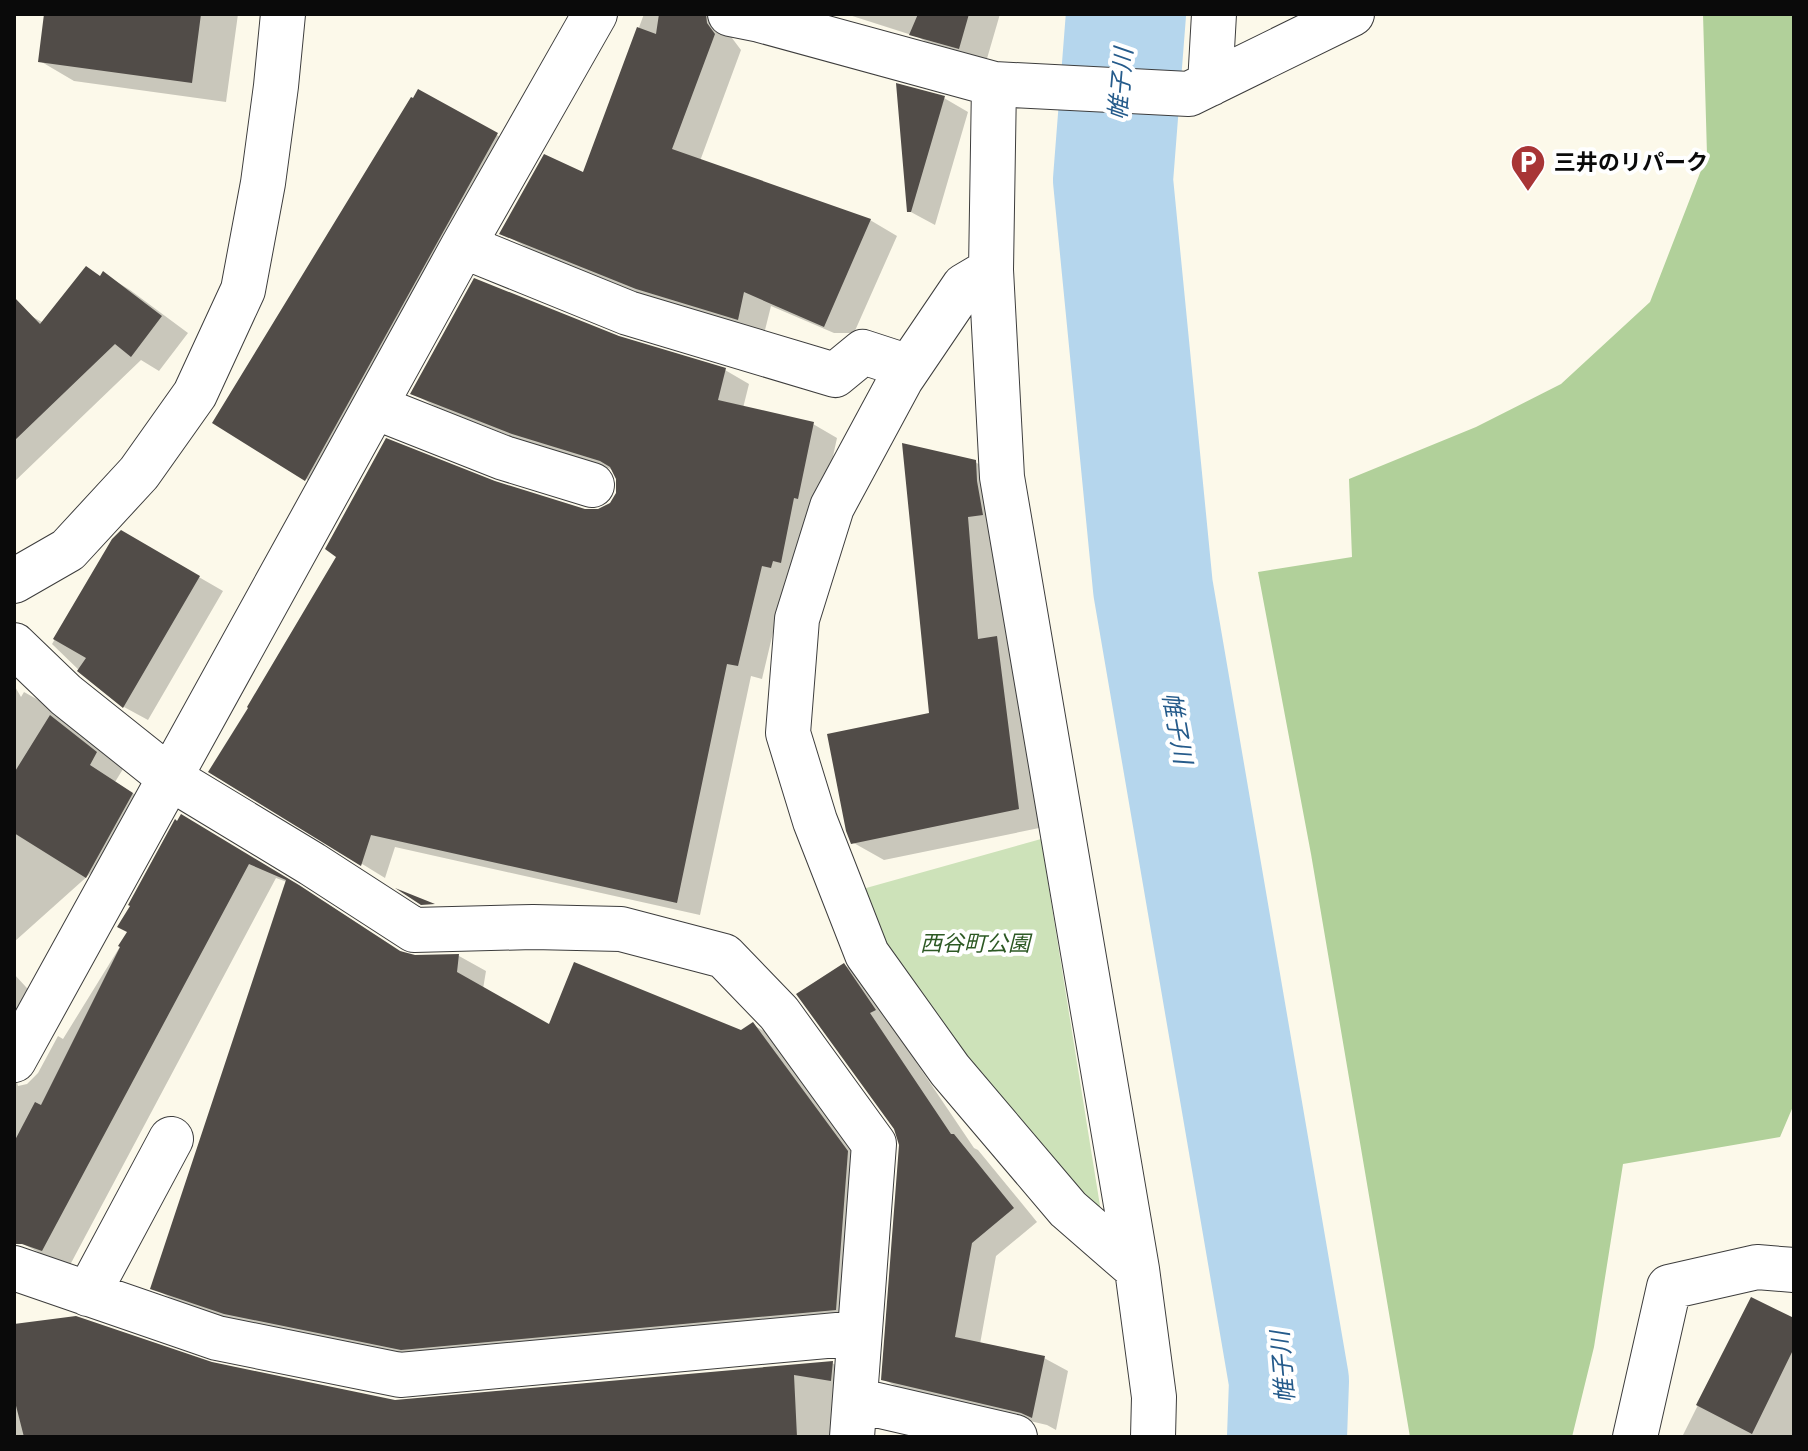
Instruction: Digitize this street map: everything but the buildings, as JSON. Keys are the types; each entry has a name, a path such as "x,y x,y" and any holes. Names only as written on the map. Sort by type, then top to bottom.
{"street":[{"path":"14,581 68,550 139,473 195,394 243,290 263,183 283,14"},
{"path":"14,1060 463,246 595,14"},
{"path":"730,14 1015,86 1200,89 1352,14"},
{"path":"1200,89 1214,14"},
{"path":"1015,86 991,270 1002,477 1137,1269 1154,1397 1153,1437"},
{"path":"463,246 628,313 835,375 863,352 909,367"},
{"path":"991,270 964,286 909,367 832,507 797,619 788,733 815,821 867,954 950,1070 1068,1209 1137,1269"},
{"path":"375,407 504,458 592,485"},
{"path":"14,645 66,695 170,778 414,930 533,927 621,929 724,956 779,1013 874,1144 853,1419 1015,1437"},
{"path":"88,1294 171,1139"},
{"path":"1635,1437 1669,1287 1757,1267 1794,1270"},
{"path":"14,1268 217,1338 400,1375 859,1333"}],"green space":[{"path":"1703,14 1794,14 1794,1104 1780,1137 1623,1164 1594,1347 1572,1437 1410,1437 1311,854 1258,572 1352,557 1349,479 1476,427 1561,384 1650,302 1707,155"},
{"name":"西谷町公園","path":"1041,839 1101,1212 1062,1176 885,957 859,890"}],"waterway":[{"name":"帷子川","path":"1126,14 1113,180 1153,588 1289,1381 1287,1437"}],"place":[{"name":"三井のリパーク","path":"1528,193"}]}
